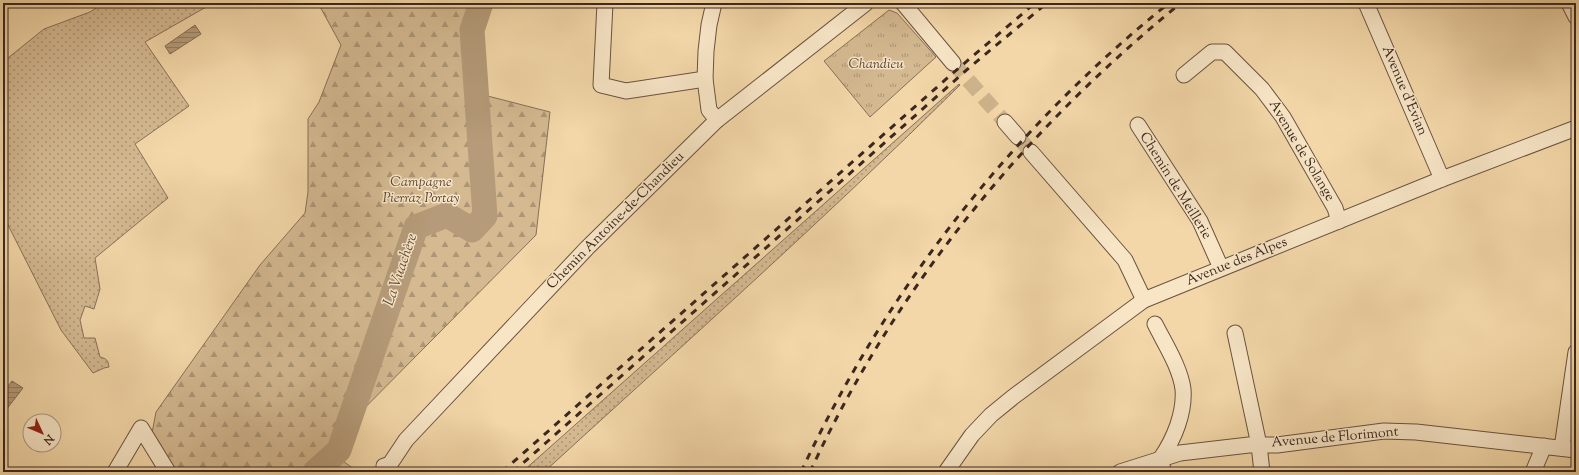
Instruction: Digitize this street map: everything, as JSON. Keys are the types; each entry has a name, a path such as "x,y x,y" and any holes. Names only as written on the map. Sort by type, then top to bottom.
{"street":[{"path":"605,3 601,86 626,91 706,79"},
{"path":"714,3 707,38 706,79 709,110 717,120"},
{"name":"Chemin Antoine-de-Chandieu","path":"389,469 406,440 584,251 717,120 866,3"},
{"path":"904,3 953,63"},
{"name":"Avenue d'Evian","path":"1366,3 1442,179"},
{"path":"1569,3 1576,17"},
{"name":"Avenue de Solange","path":"1184,75 1212,52 1225,52 1262,89 1284,117 1335,208 1339,220"},
{"path":"1005,122 1018,137"},
{"name":"Chemin de Meillerie","path":"1138,125 1200,221 1221,268"},
{"name":"Avenue des Alpes","path":"946,472 972,435 991,415 1144,300 1339,220 1576,128"},
{"path":"1031,152 1125,260 1144,300"},
{"path":"1155,324 1176,368 1182,389 1181,413 1171,444 1162,465"},
{"path":"1235,333 1259,445 1262,472"},
{"path":"1569,449 1576,352"},
{"path":"115,472 141,428 168,472"},
{"name":"Avenue de Florimont","path":"1120,472 1162,465 1180,453 1277,444 1384,431 1416,432 1569,449"},
{"path":"1533,472 1544,446"}],"green space":[{"path":"104,3 213,3 145,42 189,106 135,144 168,198 95,258 100,289 94,309 85,306 80,320 84,338 95,338 100,357 107,360 109,367 93,373 61,330 3,215 3,62 44,29 90,12"},
{"name":"Campagne Pierraz Portay","path":"318,3 478,3 470,28 476,93 550,112 536,235 325,448 358,472 176,472 152,433 156,412 260,265 305,213 308,192 308,119 319,102 341,45"},
{"name":"Chandieu","path":"889,10 897,13 936,57 870,117 824,61"},
{"path":"959,84 960,85 858,184 544,472 522,472"}],"shaded area":[{"path":"195,25 201,34 170,54 165,46"},
{"path":"12,381 23,388 6,410 3,407 3,393"}],"waterway":[{"name":"La Vuachère","path":"315,472 339,450 416,227 447,215 472,230 485,216 472,30 481,3"}],"tunnel":[{"path":"953,63 1005,122"},
{"path":"1018,137 1031,152"}],"railway":[{"path":"502,472 953,73 1035,3"},
{"path":"513,472 970,67 1047,3"},
{"path":"801,472 835,405 872,340 913,277 958,216 1006,159 1057,104 1112,52 1169,3"},
{"path":"810,472 844,404 882,339 923,276 968,216 1017,159 1069,104 1123,52 1181,3"}]}
